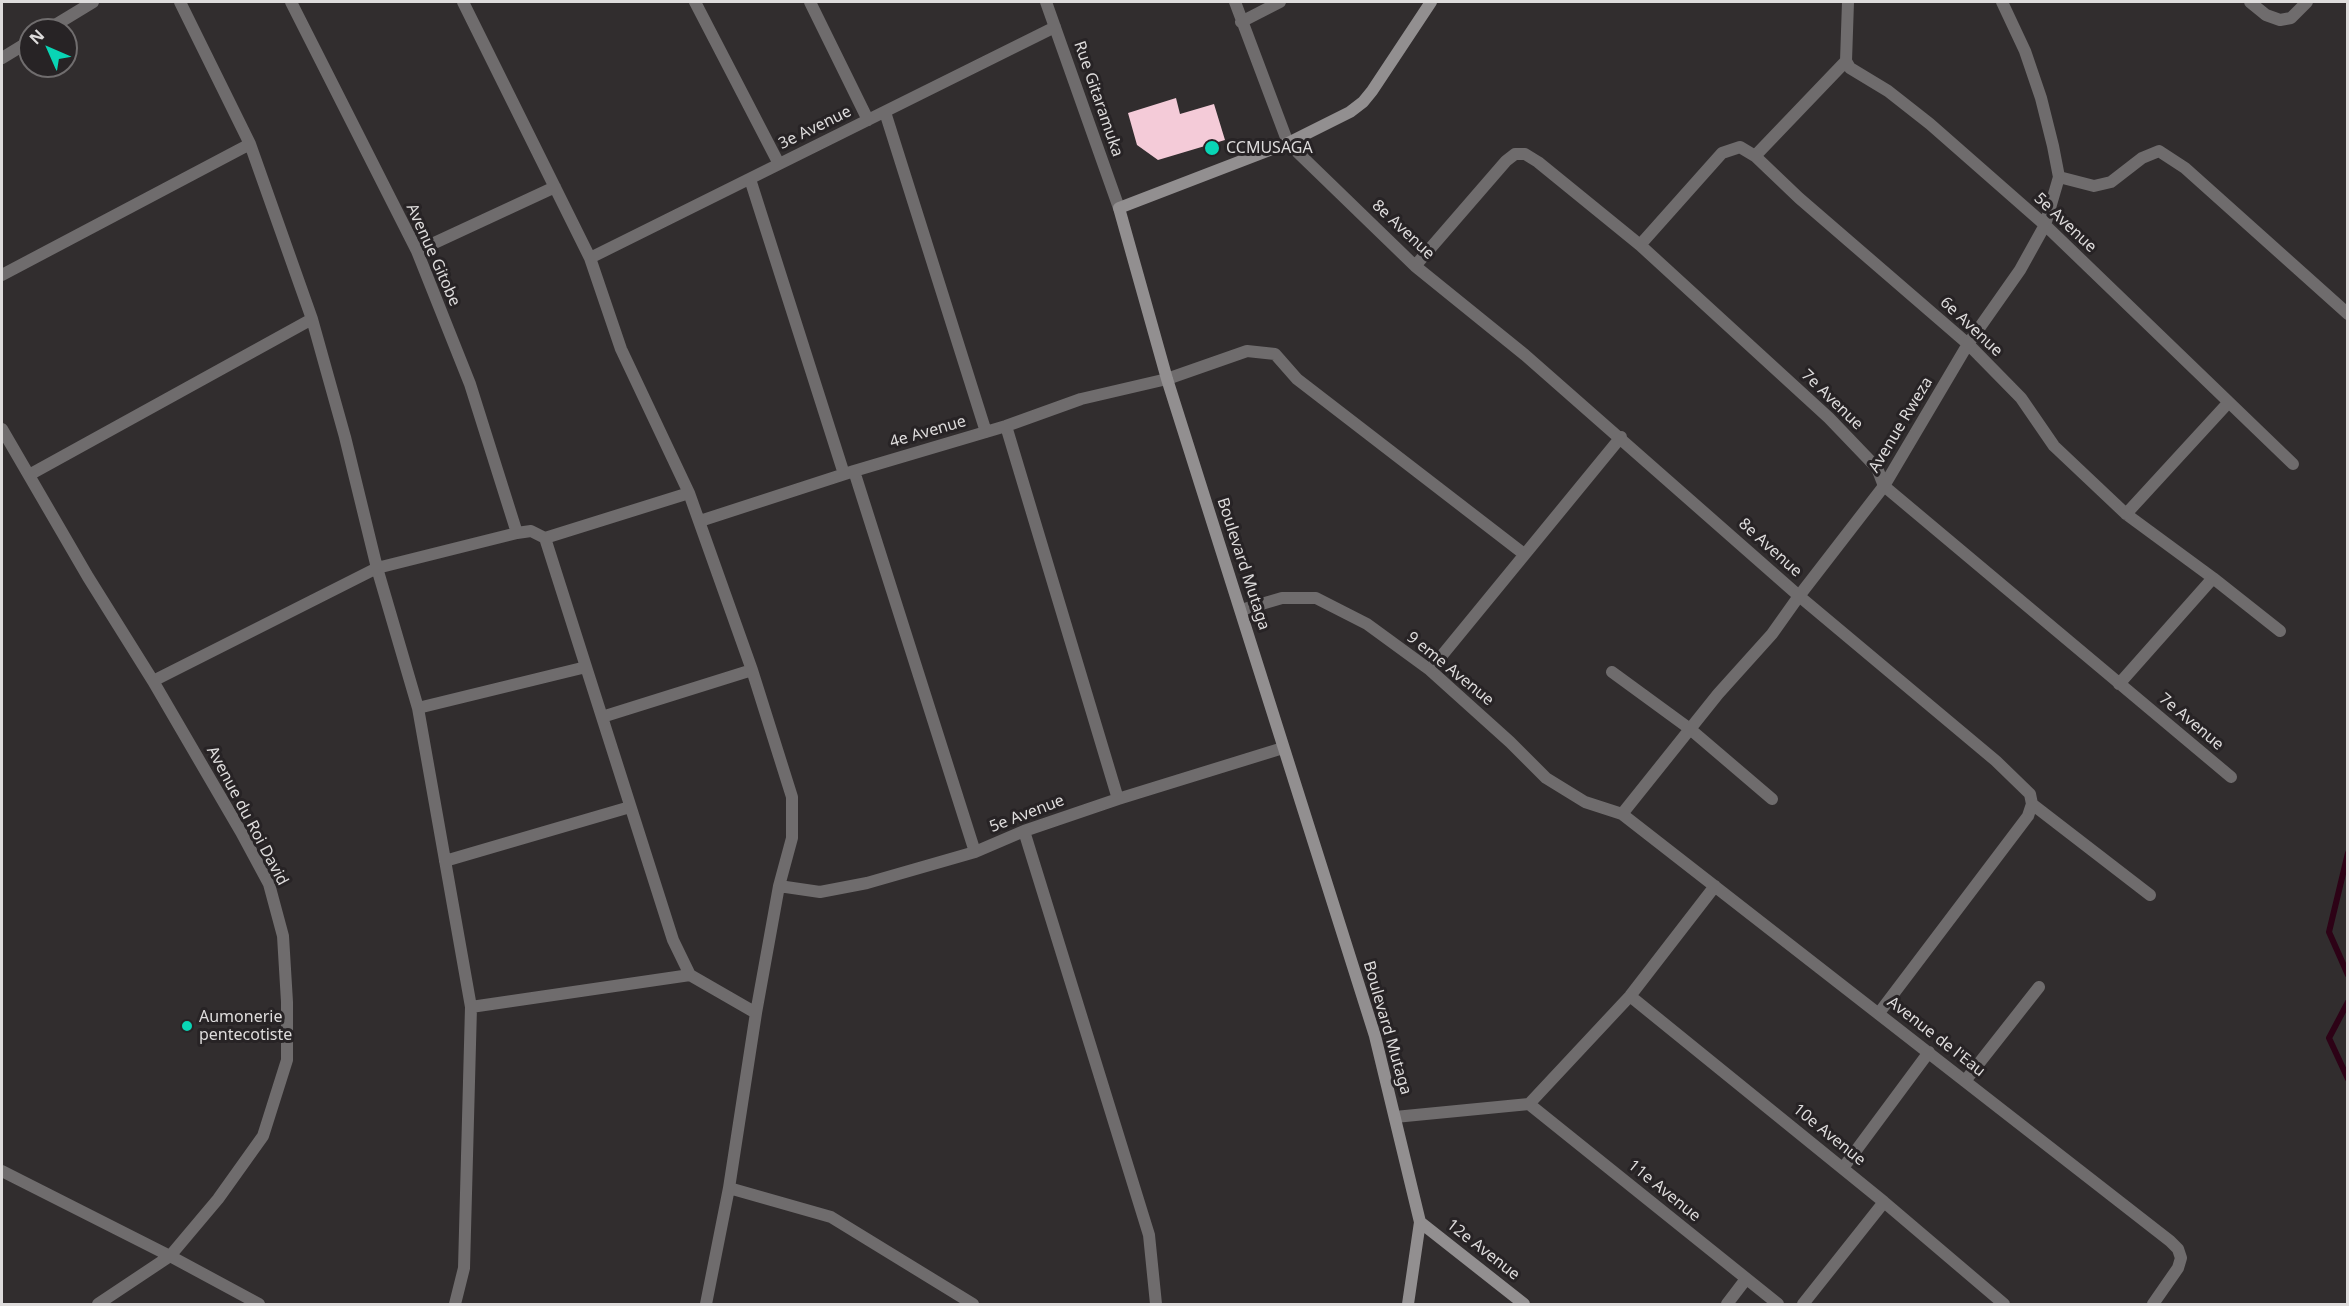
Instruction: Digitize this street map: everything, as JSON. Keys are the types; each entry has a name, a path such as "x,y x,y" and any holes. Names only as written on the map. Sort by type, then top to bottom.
{"street":[{"path":"67,18 93,2"},
{"path":"180,2 250,144 312,319 345,438 377,568 418,708 471,1007 464,1268 455,1305"},
{"name":"Avenue Gitobe","path":"291,2 417,251 470,384 517,533"},
{"path":"463,2 590,258 621,349 689,493 752,670 792,797 792,838 779,886 756,1013 729,1188 706,1305"},
{"path":"695,2 780,164"},
{"path":"810,2 868,120"},
{"name":"Rue Gitaramuka","path":"1046,2 1119,208"},
{"path":"1235,2 1288,143"},
{"path":"1241,21 1280,2"},
{"path":"1119,208 1288,143 1328,125 1363,102 1431,2"},
{"path":"1640,245 1722,153 1740,147 1755,156 1846,61 1848,2"},
{"name":"Avenue Rweza","path":"1622,814 1718,694 1773,634 1799,596 1884,486 1968,344 2020,270 2045,225 2059,177 2041,98 2025,51 2002,2"},
{"path":"2250,2 2266,15 2280,20 2291,18 2307,2"},
{"name":"3e Avenue","path":"590,258 1055,27"},
{"path":"2,58 18,48"},
{"name":"5e Avenue","path":"1846,61 1851,68 1888,91 1930,124 2045,225 2293,464"},
{"path":"885,112 986,432"},
{"name":"8e Avenue","path":"1288,143 1415,266 1524,354 1799,596 1996,761 2030,794 2032,804 2150,895"},
{"path":"2,275 250,144"},
{"path":"2059,177 2094,186 2111,183 2142,158 2159,151 2186,168 2348,314"},
{"name":"7e Avenue","path":"1415,266 1506,161 1515,154 1525,154 1538,162 1640,245 1829,418 1877,468 1884,486 2231,777"},
{"name":"6e Avenue","path":"1755,156 1799,198 1968,344 2021,398 2054,446 2126,514 2280,631"},
{"path":"750,179 975,852"},
{"path":"417,251 555,187"},
{"name":"Boulevard Mutaga","path":"1119,208 1167,379 1375,1036 1420,1222 1408,1305"},
{"path":"30,476 312,319"},
{"name":"4e Avenue","path":"700,521 849,472 1006,426 1081,399 1167,379 1247,351 1275,354 1297,379 1524,554"},
{"path":"2126,514 2228,403"},
{"path":"1006,426 1118,799"},
{"name":"Avenue du Roi David","path":"2,429 88,578 153,681 269,884 284,936 287,1060 263,1136 218,1199 170,1256 98,1305"},
{"path":"1430,670 1621,437"},
{"path":"153,681 377,568 517,533 531,531 545,538 689,493"},
{"path":"545,538 673,940 690,975 756,1013"},
{"path":"2120,684 2213,578"},
{"name":"9 eme Avenue","path":"1240,610 1282,598 1316,598 1367,624 1430,670 1510,742 1546,778 1585,802 1622,814"},
{"path":"418,708 586,668"},
{"path":"602,717 752,670"},
{"path":"1612,672 1690,729 1772,799"},
{"name":"5e Avenue","path":"779,886 820,891 867,883 975,852 1024,831 1118,799 1283,748"},
{"path":"1879,1013 2011,840 2028,816 2032,804"},
{"path":"445,861 630,807"},
{"name":"Avenue de l'Eau","path":"1622,814 2178,1249 2181,1258 2178,1269 2154,1305"},
{"path":"1024,831 1149,1235 1156,1305"},
{"path":"1395,1117 1529,1104 1630,996 1715,886"},
{"path":"471,1007 690,975"},
{"path":"1965,1081 2039,987"},
{"name":"10e Avenue","path":"1630,996 1843,1168 2004,1305"},
{"path":"1843,1168 1929,1052"},
{"name":"11e Avenue","path":"1529,1104 1778,1305"},
{"path":"2,1171 170,1256 259,1305"},
{"path":"729,1188 831,1217 974,1305"},
{"path":"1803,1305 1884,1202"},
{"name":"12e Avenue","path":"1420,1222 1524,1305"},
{"path":"1727,1305 1746,1279"}],"building":[{"name":"CCMUSAGA","path":"1176,98 1180,114 1214,104 1225,140 1158,160 1137,145 1128,113"}],"waterway":[{"path":"2348,853 2329,932 2348,975"},
{"path":"2348,1002 2329,1038 2348,1079"}],"place":[{"name":"CCMUSAGA","path":"1212,148"},
{"name":"Aumonerie pentecotiste","path":"187,1026"}]}
